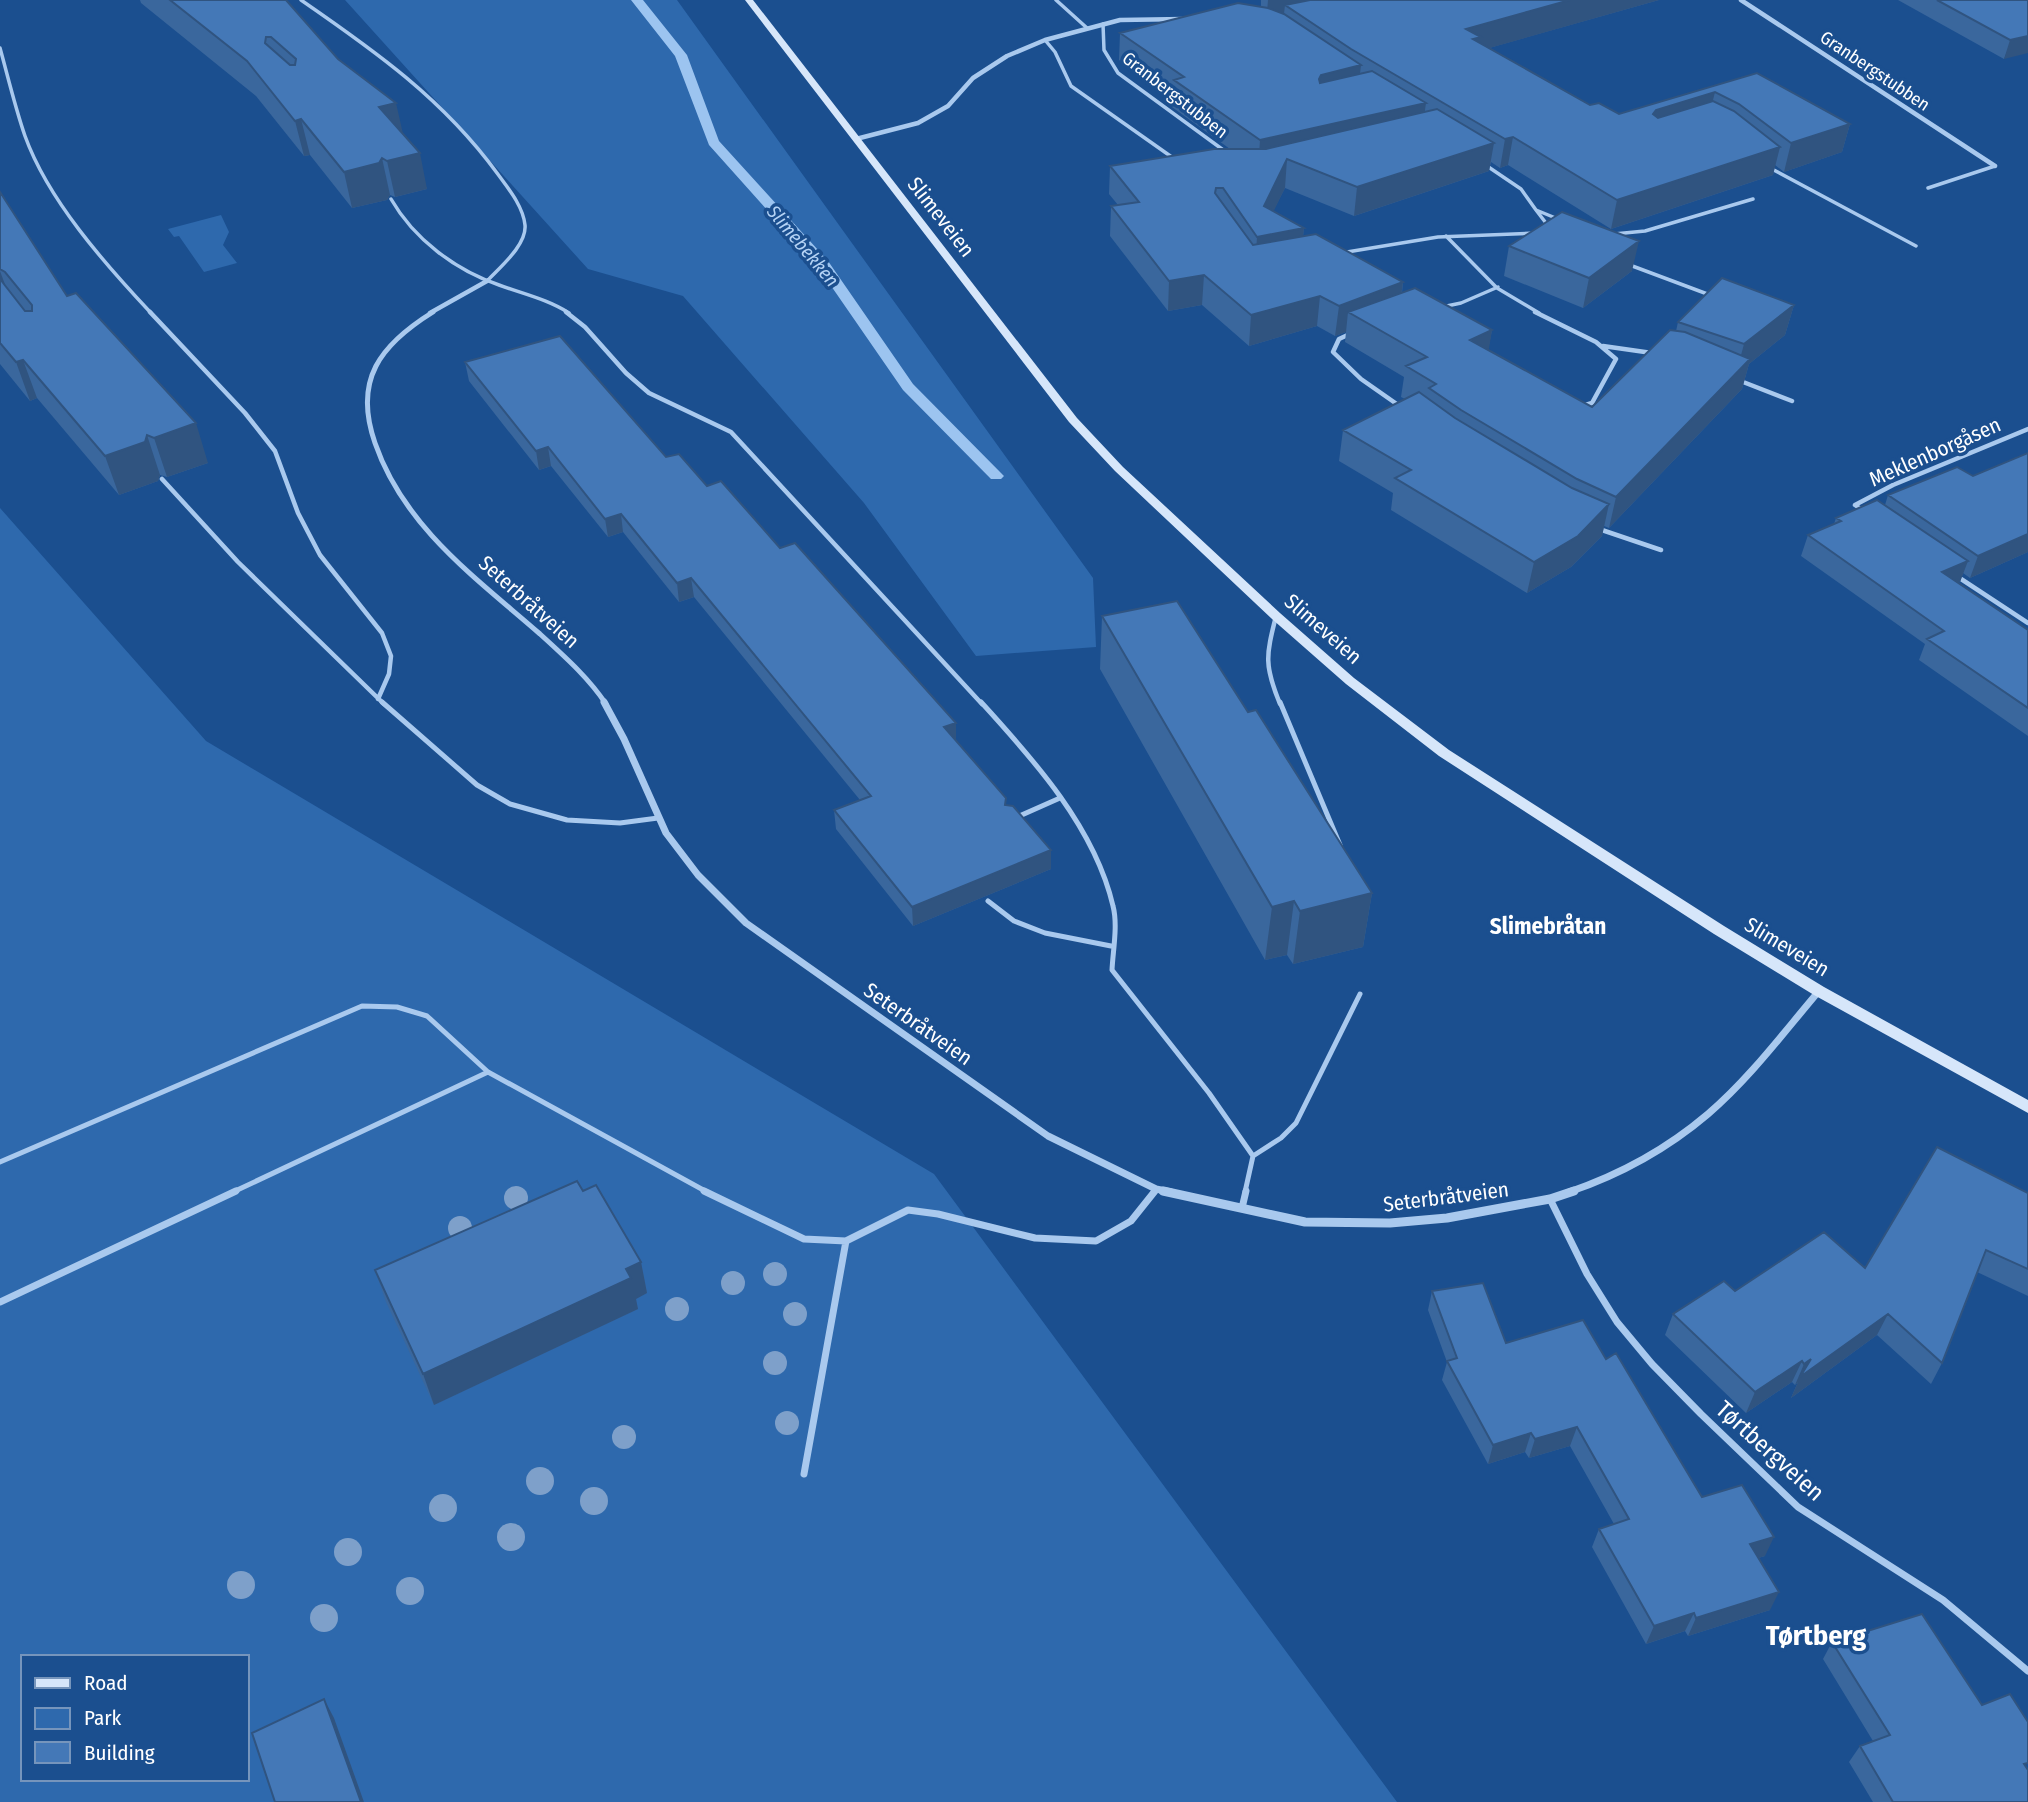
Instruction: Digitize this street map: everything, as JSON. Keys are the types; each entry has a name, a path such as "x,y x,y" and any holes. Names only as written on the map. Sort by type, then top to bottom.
{"street":[{"name":"Slimeveien","path":"749,0 1073,420 1119,469 1276,616 1350,681 1444,753 1719,930 1819,991 2028,1107"},
{"name":"Granbergstubben","path":"1741,0 1995,166"},
{"name":"Granbergstubben","path":"856,139 918,123 948,106 973,78 1007,56 1045,40 1103,24 1142,19 1195,20"},
{"name":"Seterbråtveien","path":"487,281 418,323 393,344 377,363 366,387 364,405 369,426 381,460 399,496 469,573 581,671 616,718 658,818 703,883 746,923 1048,1136 1156,1189 1305,1222 1390,1223 1447,1218 1550,1199 1599,1182 1652,1154 1708,1114 1756,1065 1819,991"}],"lane":[{"path":"301,0 382,56 424,91 489,162 507,189 525,224 524,235 522,241 487,281"},
{"path":"1056,0 1087,28"},
{"name":"Granbergstubben","path":"1103,24 1104,50 1118,74 1234,158"},
{"path":"1045,40 1055,52 1071,86 1184,164"},
{"path":"0,48 25,136 44,176 120,280 245,413 275,451 298,513 320,555 382,633 391,656 389,674 378,699"},
{"path":"1480,161 1515,182 1531,198 1536,210 1553,230"},
{"path":"1761,161 1777,173 1916,246"},
{"path":"1928,188 1995,166"},
{"path":"391,199 418,237 487,281 560,307 582,324 649,393 730,432 933,648 1000,723 1060,798 1091,844 1114,908 1112,971 1209,1093 1253,1156"},
{"path":"1606,234 1645,231 1753,200"},
{"path":"1536,210 1570,224"},
{"path":"1331,255 1446,236 1538,233"},
{"path":"1446,236 1480,274 1517,302 1604,346 1658,354"},
{"path":"1618,260 1711,296"},
{"path":"1436,308 1461,303 1498,287"},
{"path":"1359,330 1339,339 1333,352 1361,379 1402,408"},
{"path":"1576,407 1592,403 1616,359 1604,346"},
{"path":"1730,376 1792,401"},
{"name":"Meklenborgåsen","path":"1871,516 1855,505 1893,485 2028,429"},
{"path":"162,480 238,562 378,699 477,785 510,804 546,816 589,824 658,818"},
{"path":"1588,524 1661,550"},
{"path":"1946,569 2028,623"},
{"path":"1276,616 1267,652 1268,675 1345,855"},
{"path":"1009,821 1060,798"},
{"path":"988,901 1014,921 1045,933 1111,946"},
{"path":"1242,1208 1253,1156 1281,1138 1296,1123 1360,994"},
{"path":"0,1162 362,1006 397,1007 427,1016 488,1072 732,1206 804,1239 846,1241 908,1210 938,1214 1035,1238 1096,1241 1131,1221 1156,1189"},
{"path":"0,1302 488,1072"},
{"name":"Tørtbergveien","path":"1550,1199 1587,1274 1617,1322 1651,1364 1701,1414 1798,1507 1944,1600 2028,1671"},
{"path":"803,1474 846,1241"}],"green space":[{"path":"345,0 677,0 1093,578 1096,647 976,656 864,503 683,296 588,269"},
{"path":"221,215 229,232 223,245 237,263 204,272 179,236 174,237 168,229"},
{"path":"0,508 206,741 934,1174 1397,1802 0,1802"}],"building":[{"path":"170,0 286,0 338,59 396,103 379,107 420,153 387,161 382,158 379,163 344,172 301,119 295,121 247,61","holes":["266,37 271,37 296,59 295,65 290,65 265,43"]},
{"path":"1310,0 1570,0 1466,29 1481,37 1473,39 1590,105 1599,103 1619,114 1757,73 1850,124 1791,143 1739,104 1715,92 1656,110 1653,114 1658,118 1713,101 1734,111 1780,147 1617,200 1513,137 1505,139 1351,49 1285,5"},
{"path":"1937,0 2028,0 2028,36 2010,40"},
{"path":"1238,3 1268,8 1284,14 1361,65 1321,75 1320,83 1372,71 1426,103 1260,140 1174,80 1184,77 1120,33"},
{"path":"1437,109 1494,143 1357,187 1287,159 1264,206 1304,228 1257,237 1223,188 1216,188 1215,193 1253,245 1316,234 1403,282 1339,306 1320,296 1251,315 1204,275 1169,281 1111,206 1139,202 1110,166 1214,149 1266,149"},
{"path":"0,192 67,296 76,293 196,423 154,438 147,435 145,442 105,456 23,360 16,362 0,343 0,279 25,311 32,311 32,305 0,269"},
{"path":"1562,212 1639,241 1589,278 1509,246"},
{"path":"1722,278 1794,305 1744,344 1678,322"},
{"path":"1415,288 1492,330 1470,340 1592,407 1670,330 1685,332 1750,359 1616,497 1577,479 1429,388 1436,384 1406,366 1427,357 1348,312"},
{"path":"560,336 666,457 679,454 707,486 721,481 780,548 795,543 956,723 944,727 1006,798 1005,805 1013,806 1051,850 912,907 834,810 871,796 691,578 677,583 621,514 605,519 548,447 536,451 465,362"},
{"path":"1419,392 1455,418 1572,488 1609,504 1578,536 1534,562 1395,478 1411,470 1343,430"},
{"path":"2028,453 2028,534 1978,556 1888,495 1957,467 1973,476"},
{"path":"1877,500 1968,561 1942,572 2028,630 2028,708 1927,639 1944,631 1808,535 1841,521 1836,518"},
{"path":"1177,601 1248,712 1256,710 1372,893 1300,911 1294,901 1272,907 1102,616"},
{"path":"1937,1147 2028,1193 2028,1269 1986,1250 1942,1363 1888,1314 1800,1377 1811,1359 1804,1364 1802,1361 1755,1392 1673,1314 1724,1281 1735,1291 1824,1232 1865,1268"},
{"path":"577,1181 583,1191 596,1185 641,1262 626,1269 631,1278 423,1374 375,1270"},
{"path":"1483,1283 1506,1343 1583,1320 1606,1359 1616,1353 1702,1497 1742,1485 1774,1537 1750,1544 1779,1592 1696,1618 1694,1613 1654,1626 1599,1529 1629,1519 1577,1427 1535,1439 1531,1433 1493,1445 1447,1361 1457,1358 1432,1291"},
{"path":"1922,1614 1982,1705 2010,1694 2028,1722 2028,1763 2024,1764 2028,1770 2028,1802 1893,1802 1860,1746 1890,1735 1832,1642"},
{"path":"324,1699 361,1802 275,1802 252,1733"}],"waterway":[{"name":"Slimebekken","path":"637,0 681,55 713,142 823,264 908,387 996,476"}],"district":[{"name":"Slimebråtan","path":"1548,926"},
{"name":"Tørtberg","path":"1816,1635"}]}
